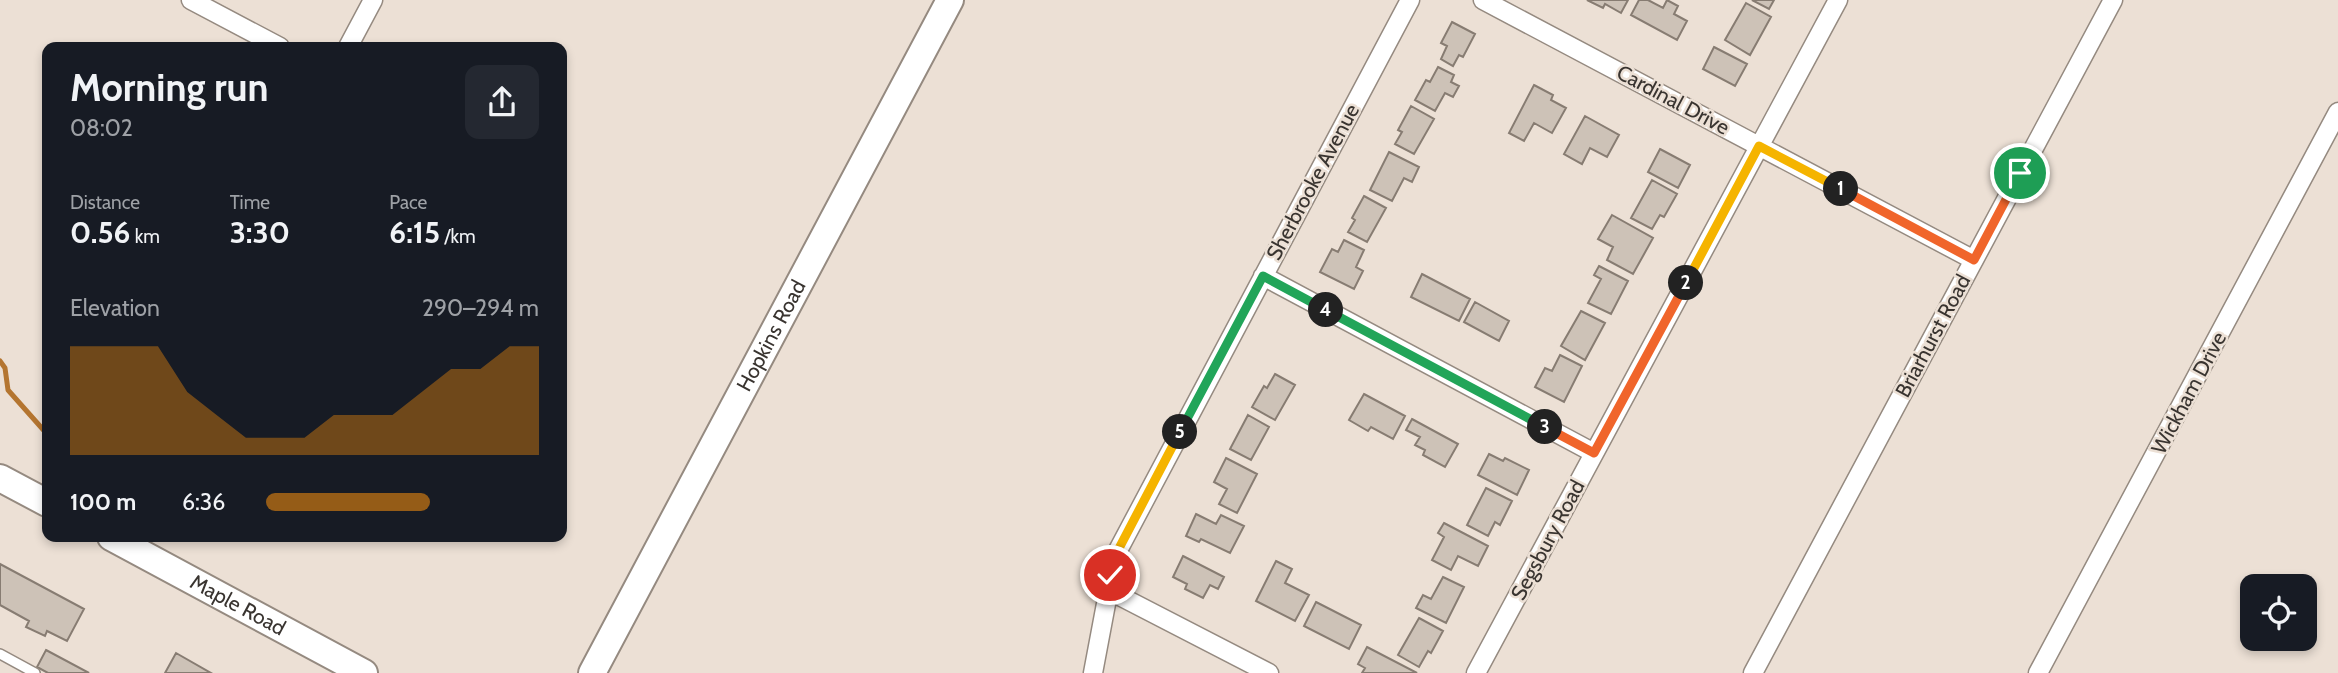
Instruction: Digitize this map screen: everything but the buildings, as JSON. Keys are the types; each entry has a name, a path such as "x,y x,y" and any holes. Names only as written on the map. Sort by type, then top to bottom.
{"street":[{"path":"191,0 271,42"},
{"path":"355,42 373,0"},
{"name":"Hopkins Road","path":"592,673 950,0"},
{"name":"Sherbrooke Avenue","path":"1093,673 1115,556 1410,0"},
{"name":"Cardinal Drive","path":"1483,0 1974,260"},
{"name":"Segsbury Road","path":"1476,673 1838,0"},
{"name":"Briarhurst Road","path":"1753,673 2113,0"},
{"name":"Wickham Drive","path":"2038,673 2338,112"},
{"path":"1263,276 1594,453"},
{"path":"0,478 42,497"},
{"name":"Maple Road","path":"120,542 364,673"},
{"path":"1108,590 1269,673"}],"lane":[{"path":"0,654 35,673"}],"waterway":[{"path":"0,361 5,368 8,390 42,428"}],"route":[{"path":"1110,575 1115,556 1263,276 1594,453 1759,146 1974,260 2020,173"}]}
